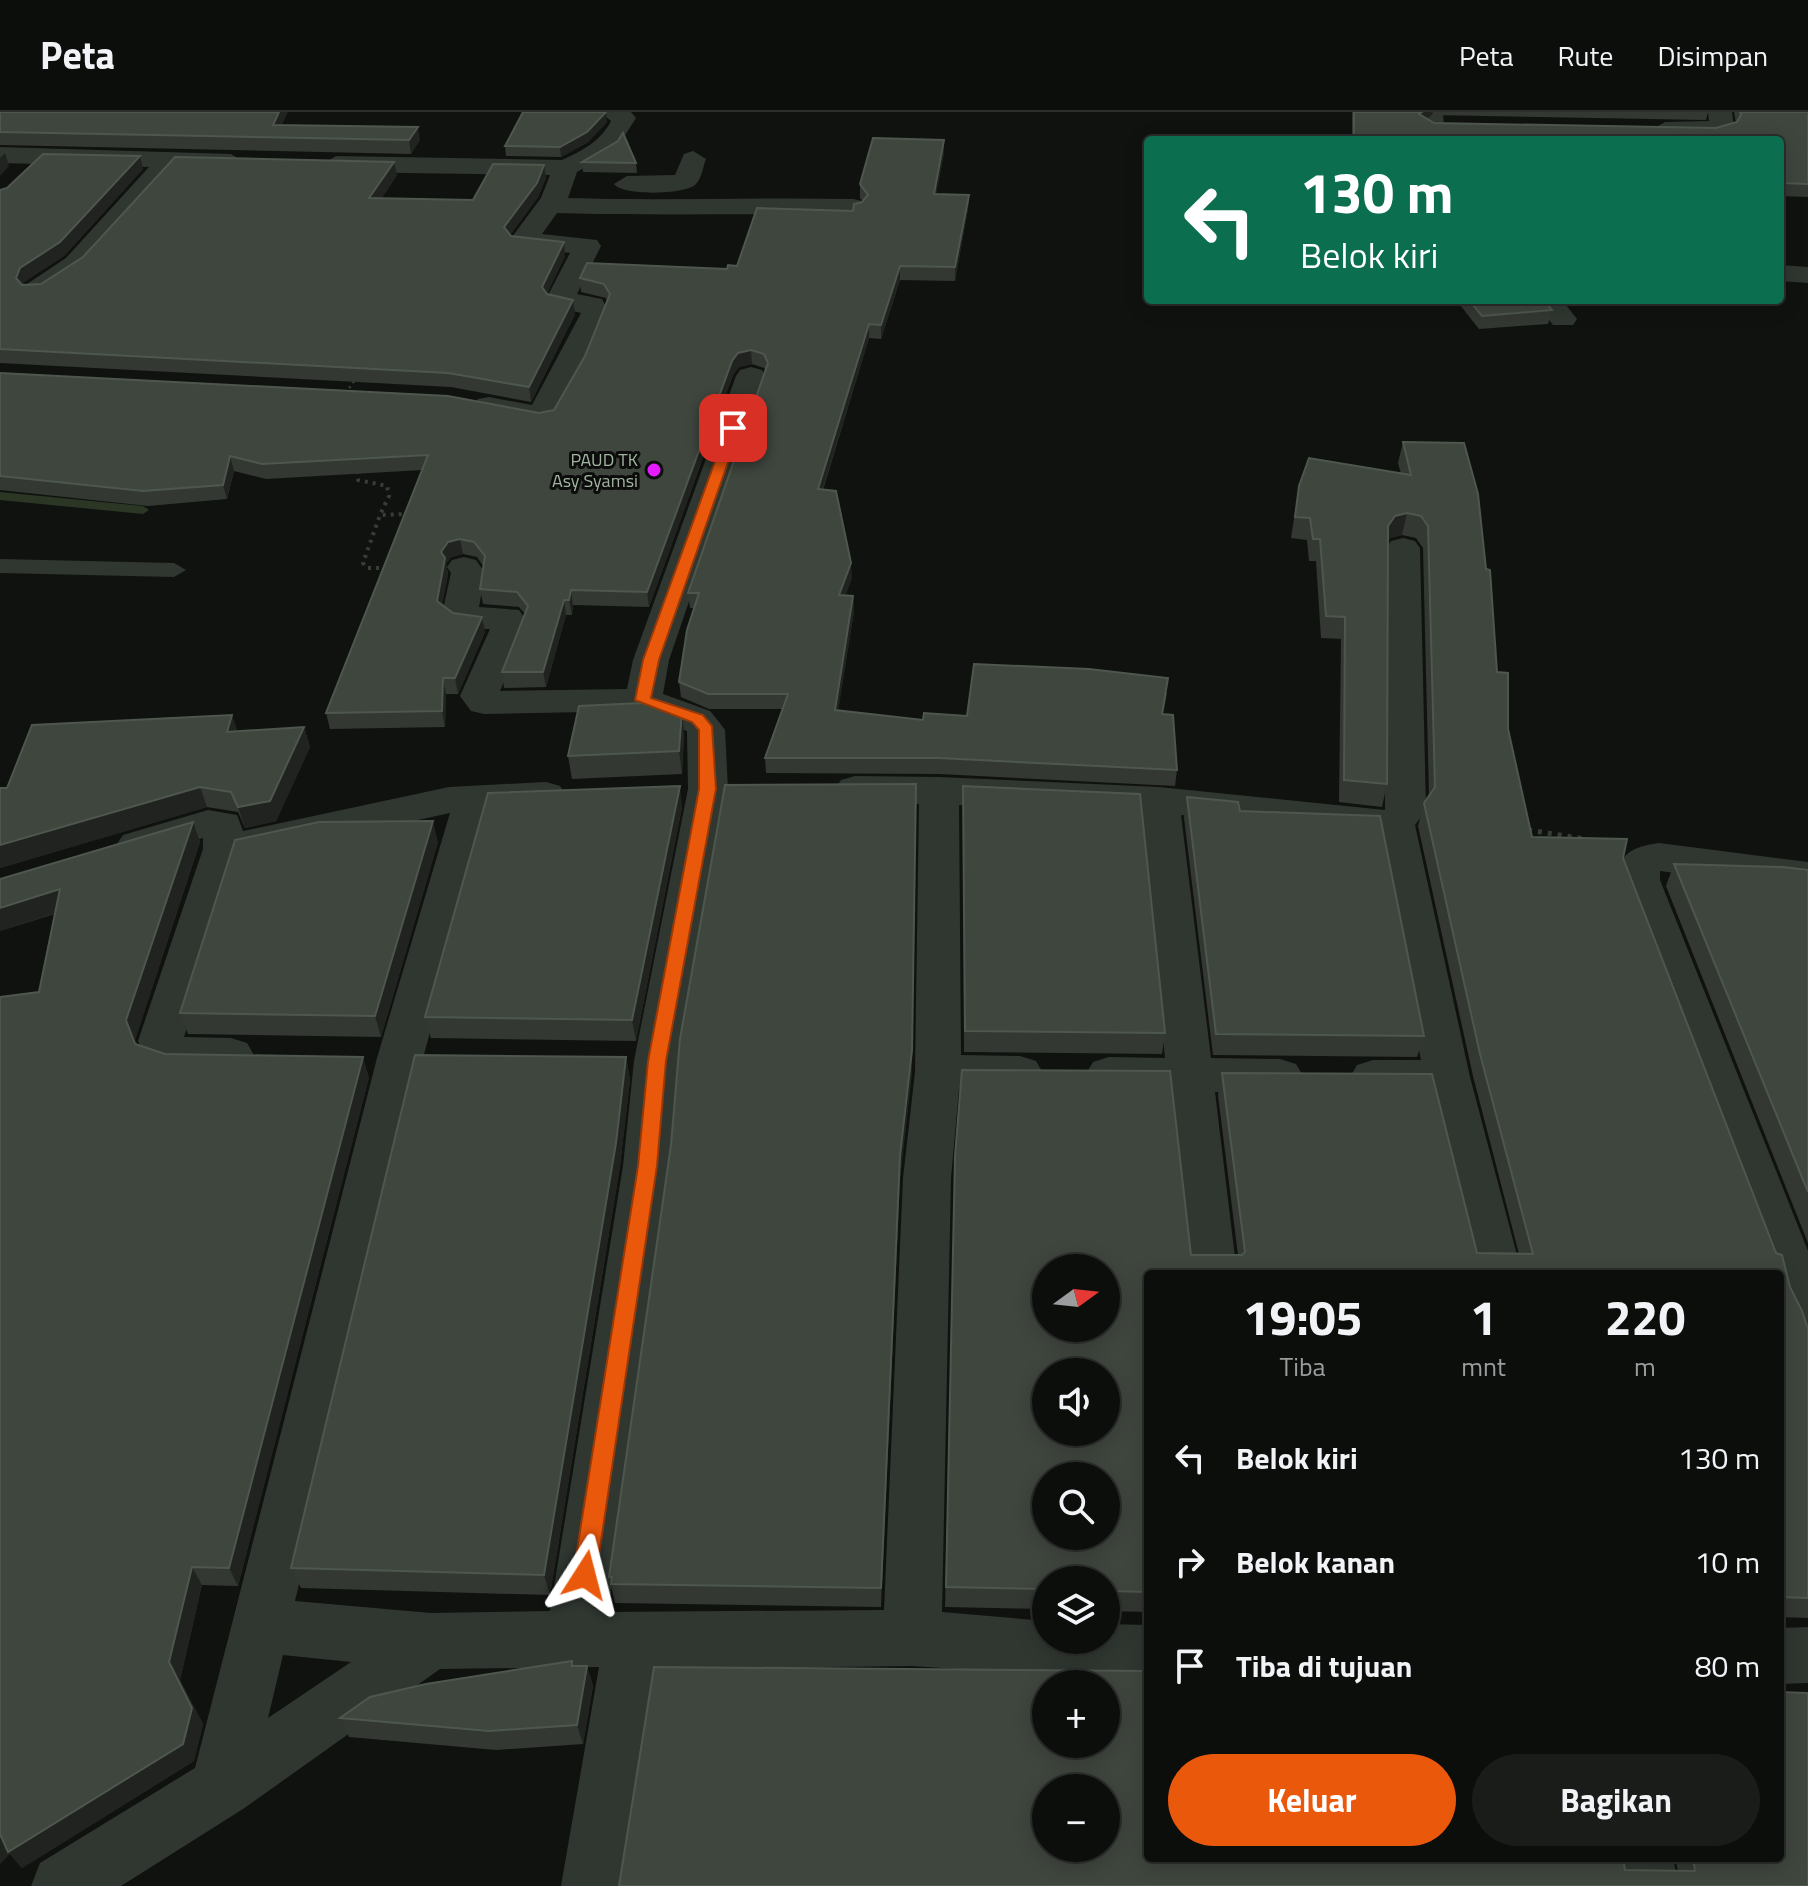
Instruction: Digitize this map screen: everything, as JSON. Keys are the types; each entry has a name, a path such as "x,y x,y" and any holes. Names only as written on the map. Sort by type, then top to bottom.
{"street":[{"path":"464,401 542,416 595,313 592,305 560,299 587,246 523,241 559,186 599,153 618,132 624,118 612,112"},
{"path":"1634,129 1712,130 1722,128 1720,112"},
{"path":"1432,126 1463,125"},
{"path":"0,155 256,163"},
{"path":"10,184 38,157"},
{"path":"559,186 679,183 686,180 693,159"},
{"path":"37,290 76,264 168,161"},
{"path":"308,163 559,186 709,210 756,205 853,207"},
{"path":"1784,273 1808,275"},
{"path":"643,700 651,660 751,376"},
{"path":"1398,819 1406,810 1403,548"},
{"path":"464,567 468,573 460,614 469,618 506,618 510,623 479,696 484,703 643,700 697,719 706,730 707,789 634,1060 647,1166 575,1638"},
{"path":"816,789 939,790 1159,800 1398,819"},
{"path":"912,1638 927,1178 938,1072 939,790"},
{"path":"224,839 474,797 583,793"},
{"path":"221,1787 400,1058 474,797"},
{"path":"1159,800 1212,1270"},
{"path":"1398,819 1447,1077 1496,1270"},
{"path":"104,853 208,823 223,824 224,839 160,1041 163,1051 173,1054 279,1056"},
{"path":"1808,876 1659,857 1645,859 1639,864 1639,880 1808,1315"},
{"path":"938,1072 1447,1077"},
{"path":"261,1626 431,1641 912,1638 1091,1654 1144,1653"},
{"path":"63,1886 221,1787 431,1641"},
{"path":"593,1886 633,1642"},
{"path":"1784,1656 1808,1655"},
{"path":"1642,1862 1647,1886"}],"lane":[{"path":"0,566 174,570"}],"path":[{"path":"346,393 362,370"},
{"path":"363,462 356,472 358,480 387,486 389,496 363,563 367,568 464,567"},
{"path":"380,515 420,513"},
{"path":"1514,827 1591,840"}],"building":[{"path":"0,112 279,112 273,125 418,127 409,140 0,132"},
{"path":"523,112 606,112 587,132 560,147 505,146"},
{"path":"1354,112 1422,112 1419,114 1434,123 1716,128 1737,122 1740,112 1808,112 1808,184 1784,183 1784,136 1354,136"},
{"path":"623,133 636,163 582,162 618,141"},
{"path":"873,138 944,140 934,194 969,195 955,267 900,266 881,325 869,324 818,489 836,491 851,563 839,595 853,596 835,710 923,720 924,713 967,716 974,664 1089,669 1168,678 1162,714 1173,715 1177,770 939,758 765,758 788,694 708,694 679,682 687,630 699,593 688,593 768,363 764,354 751,350 738,353 732,361 647,592 571,590 569,600 564,600 543,672 502,672 528,606 517,592 480,589 485,556 474,542 460,539 448,542 441,552 445,558 437,601 453,613 482,617 455,678 443,678 442,711 326,713 428,455 262,464 230,456 223,485 143,491 0,476 0,373 448,396 539,413 554,410 585,356 610,294 604,284 580,278 587,263 727,269 728,265 737,266 757,208 853,211 854,204 862,202 868,195 860,184"},
{"path":"43,154 140,156 60,242 20,268 16,278 22,285 41,284 83,257 175,157 394,162 369,198 473,200 493,164 544,165 537,183 504,227 511,236 564,242 542,287 547,294 573,300 529,387 448,373 0,349 0,190 7,188"},
{"path":"1472,304 1547,304 1552,310 1482,316"},
{"path":"1403,442 1464,443 1478,494 1486,569 1490,570 1497,672 1508,673 1508,729 1532,837 1627,839 1623,858 1776,1253 1782,1255 1790,1287 1808,1329 1808,1598 1784,1597 1784,1270 1144,1270 1144,1592 1120,1591 1120,1566 1032,1566 1032,1589 946,1587 955,1156 962,1070 1170,1071 1191,1255 1242,1255 1245,1252 1222,1073 1432,1074 1477,1253 1533,1254 1480,1054 1424,803 1435,787 1428,526 1421,516 1407,513 1395,516 1388,526 1387,784 1344,780 1345,617 1326,616 1320,539 1313,539 1310,518 1295,517 1299,486 1309,458 1411,475"},
{"path":"663,702 682,710 679,751 568,756 579,706"},
{"path":"232,715 227,732 304,727 270,801 238,807 231,792 200,787 0,845 0,788 7,788 32,725"},
{"path":"916,784 912,1050 900,1156 881,1588 611,1584 612,1577 609,1577 671,1145 680,1039 725,785"},
{"path":"680,786 632,1020 425,1017 488,793"},
{"path":"963,786 1140,794 1165,1033 965,1031"},
{"path":"1187,797 1238,802 1240,811 1380,816 1424,1036 1216,1034"},
{"path":"433,821 375,1016 180,1013 235,840 319,822"},
{"path":"193,822 126,1020 135,1044 165,1054 363,1057 229,1568 192,1567 169,1662 192,1708 183,1744 8,1852 0,1834 0,997 39,992 60,889 0,908 0,879"},
{"path":"1674,864 1808,870 1808,1192"},
{"path":"415,1055 626,1057 616,1143 544,1575 291,1568"},
{"path":"572,1661 572,1666 587,1666 577,1725 489,1731 340,1718 370,1697 426,1684"},
{"path":"654,1667 1032,1670 1032,1758 1120,1758 1120,1671 1144,1671 1144,1862 1624,1862 1625,1870 1695,1871 1694,1862 1784,1862 1784,1692 1808,1693 1808,1886 619,1886"}],"waterway":[{"path":"0,496 143,510"}],"place":[{"name":"PAUD TK Asy Syamsi","path":"654,470"}],"route":[{"path":"585,1575 647,1166 657,1061 708,789 706,730 697,719 643,700 651,660 733,428"}]}
